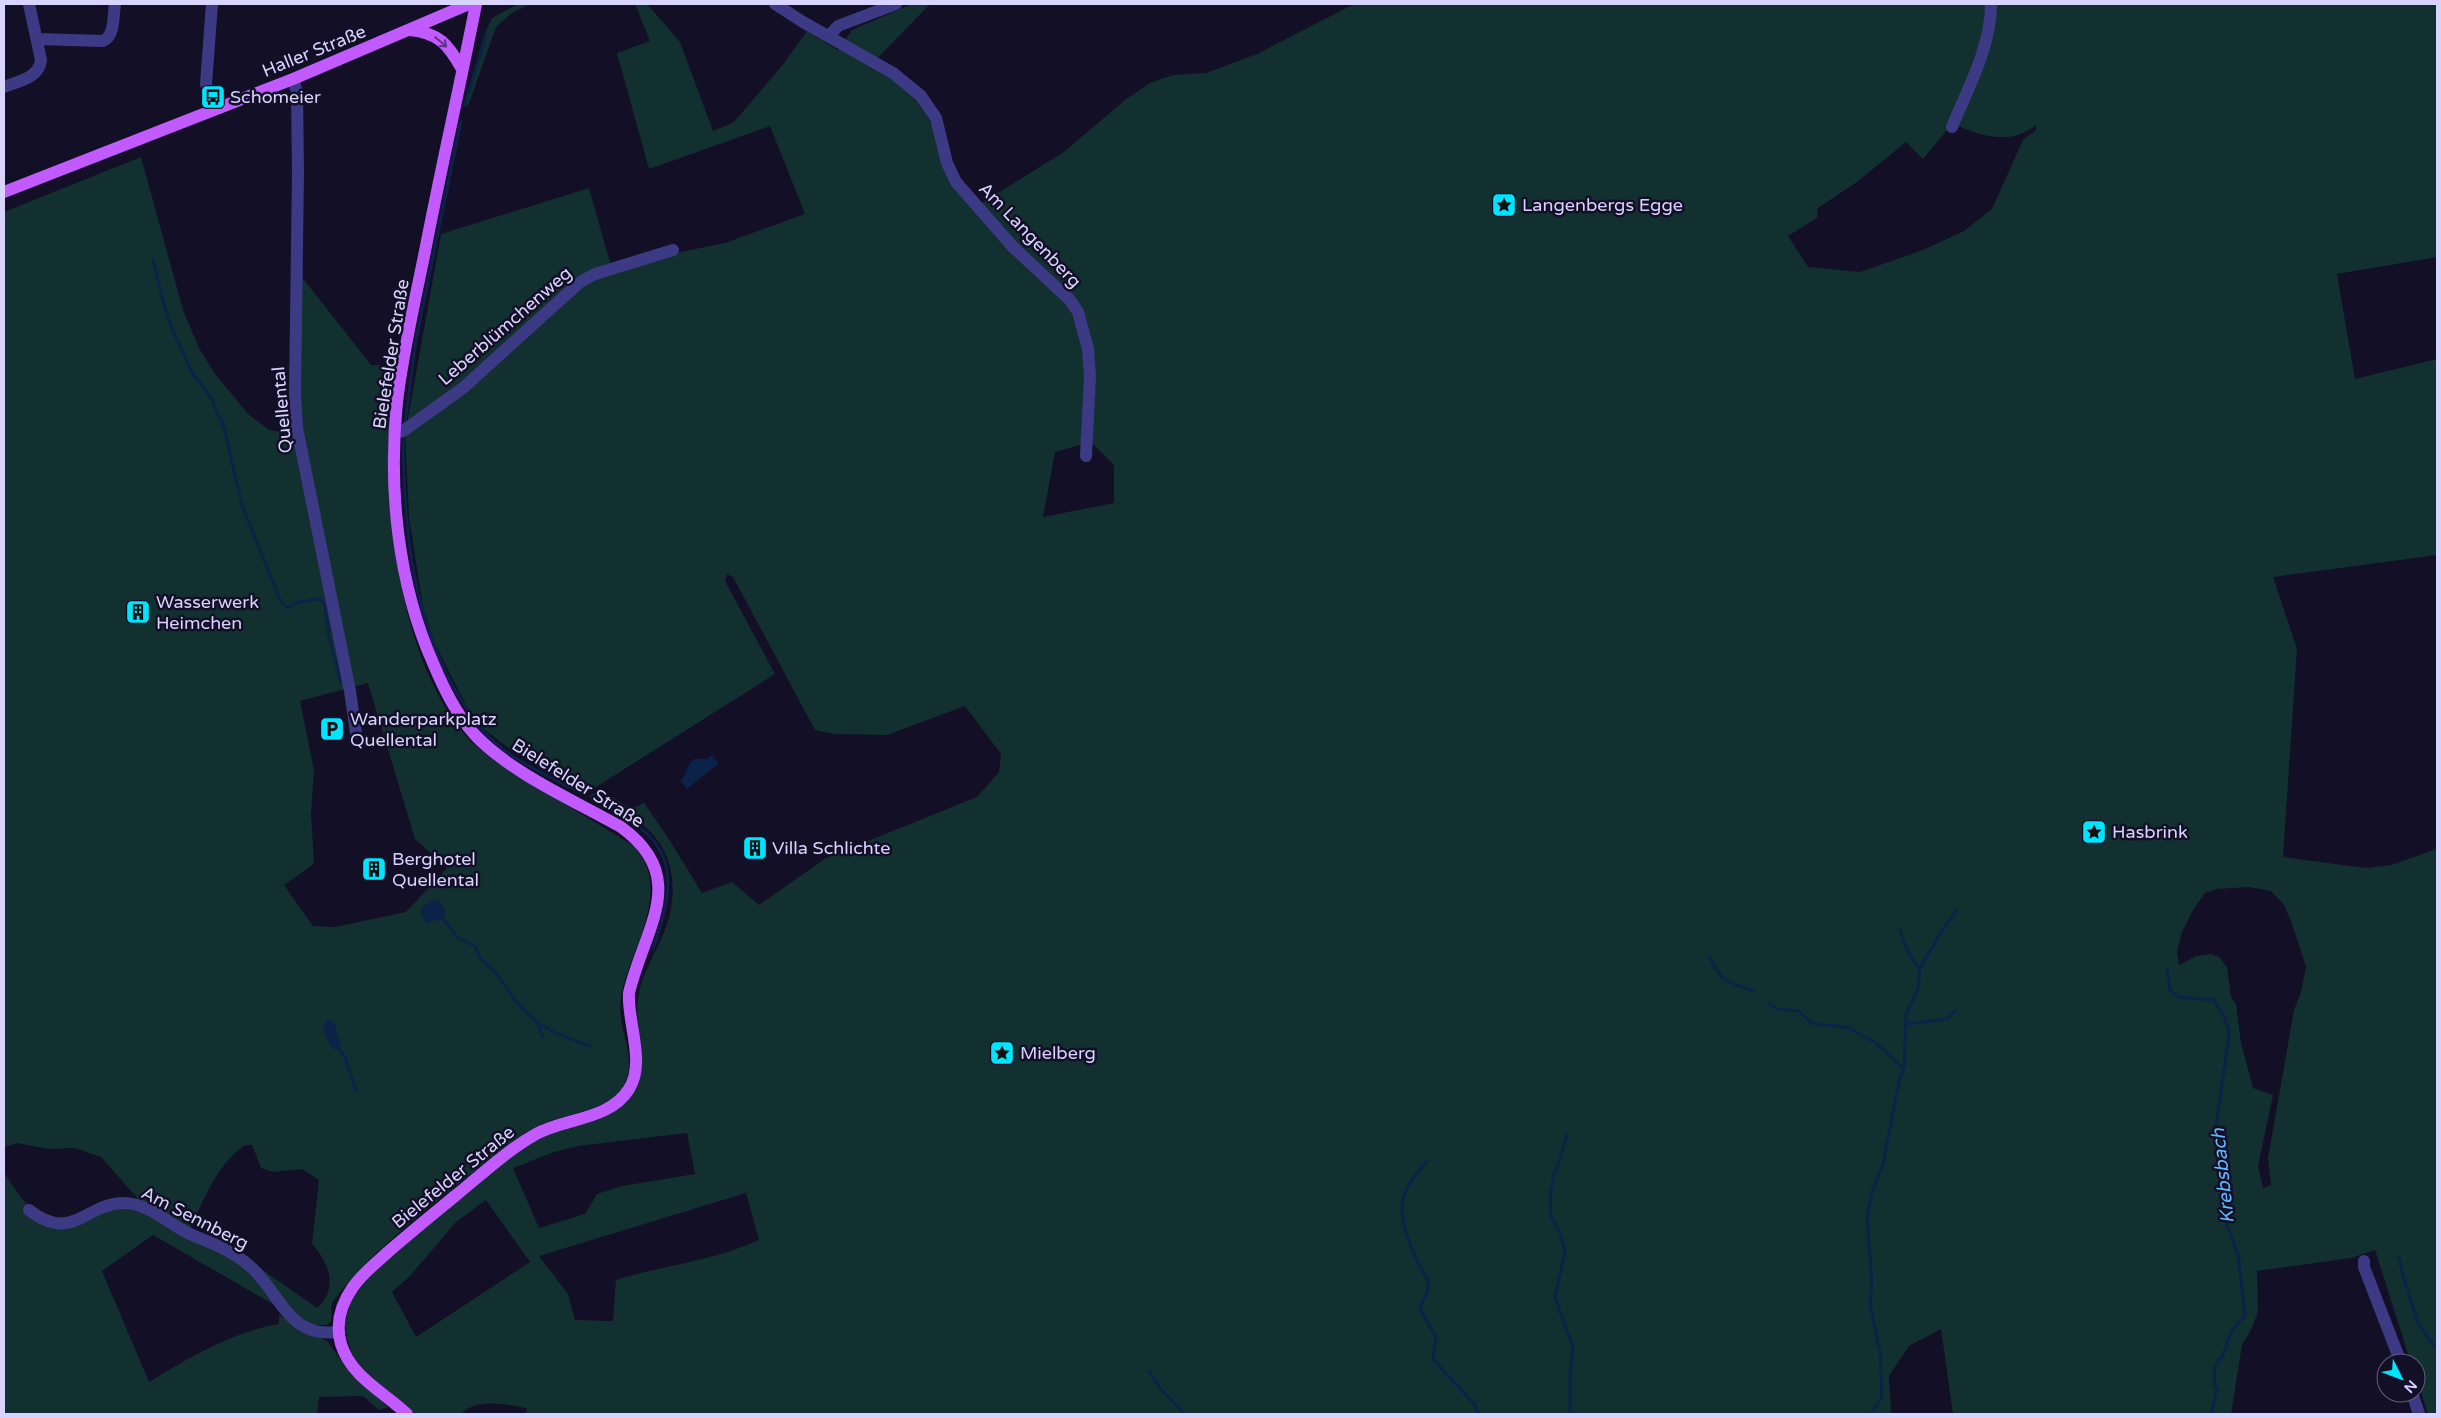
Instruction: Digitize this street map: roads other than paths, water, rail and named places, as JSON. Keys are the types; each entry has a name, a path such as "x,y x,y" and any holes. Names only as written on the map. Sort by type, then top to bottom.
{"main road":[{"name":"Haller Straße","path":"4,192 293,79 469,4"},
{"name":"Bielefelder Straße","path":"338,1332 338,1322 342,1310 353,1288 362,1276 417,1227 505,1156 536,1134 567,1121 611,1107 630,1088 635,1074 636,1056 628,1008 629,992 658,903 659,885 656,866 648,852 636,838 621,827 504,760 473,733 448,698 425,646 407,582 398,518 395,433 397,402 410,325 476,4"},
{"path":"410,30 424,31 441,40 452,51 462,69"},
{"path":"338,1332 349,1362 367,1382 405,1412"}],"street":[{"path":"4,87 34,75 40,69 41,60 38,39 29,4"},
{"path":"38,39 103,41 108,39 111,32 115,4"},
{"path":"206,84 212,4"},
{"name":"Am Langenberg","path":"775,4 892,73 921,96 936,118 949,168 956,182 1013,247 1059,288 1078,312 1084,328 1089,358 1086,456"},
{"path":"829,36 838,26 896,4"},
{"path":"1952,127 1982,52 1988,30 1991,4"},
{"name":"Quellental","path":"293,79 297,92 298,172 295,336 297,428 350,691 356,733"},
{"name":"Leberblümchenweg","path":"395,433 403,431 463,388 580,282 595,274 673,250"},
{"name":"Am Sennberg","path":"29,1210 50,1222 59,1224 71,1223 108,1205 126,1203 143,1207 188,1233 225,1249 242,1260 257,1273 288,1316 312,1330 325,1334 338,1332"},
{"path":"2364,1261 2364,1267 2397,1353"}],"water":[{"path":"712,755 719,763 687,789 680,781 683,779 691,761 694,759 707,759"},
{"path":"439,900 445,911 443,919 427,923 421,916 421,908 429,902"},
{"path":"327,1019 334,1022 341,1045 335,1050 330,1046 323,1028"}],"waterway":[{"path":"465,105 486,34"},
{"path":"405,423 416,340 461,121"},
{"path":"153,259 162,298 172,329 192,372 212,399 223,423 242,505 281,602 287,608 299,602 320,599 325,605 329,637 341,683"},
{"path":"403,436 405,502 413,567 419,599 428,630 440,660 467,709 480,728 491,739 521,762 578,792"},
{"path":"592,800 633,823 649,835 659,849 666,864 668,880 667,897 664,914 653,949"},
{"name":"Krebsbach","path":"1871,1414 1882,1397 1880,1353 1870,1304 1872,1283 1867,1217 1872,1192 1883,1164 1900,1077 1904,1069 1906,1014 1918,989 1920,968 1943,929 1957,910"},
{"path":"441,916 457,937 476,947 481,959 493,969 516,1001 532,1018 550,1030 590,1046"},
{"name":"Krebsbach","path":"1900,930 1907,950 1920,968"},
{"name":"Krebsbach","path":"1710,957 1719,973 1727,981 1753,991"},
{"name":"Krebsbach","path":"2167,968 2170,991 2179,997 2214,1000 2225,1018 2229,1034 2216,1126 2227,1225 2238,1255 2245,1315 2231,1332 2223,1355 2215,1366 2214,1381 2217,1390 2211,1414"},
{"name":"Krebsbach","path":"1769,1004 1777,1009 1799,1011 1811,1023 1849,1028 1876,1043 1904,1069"},
{"name":"Krebsbach","path":"1907,1024 1947,1019 1956,1010"},
{"path":"537,1022 543,1037"},
{"path":"338,1048 345,1057 356,1091"},
{"name":"Krebsbach","path":"1567,1134 1554,1174 1550,1198 1551,1216 1560,1233 1565,1252 1555,1298 1573,1347 1570,1374 1570,1414"},
{"name":"Krebsbach","path":"1427,1161 1407,1189 1402,1208 1402,1216 1410,1245 1428,1280 1428,1289 1420,1309 1436,1337 1433,1359 1475,1405 1479,1414"},
{"path":"2399,1256 2418,1323 2437,1350"},
{"name":"Krebsbach","path":"1149,1371 1160,1388 1185,1414"}],"place":[{"name":"Schomeier","path":"213,97"},
{"name":"Langenbergs Egge","path":"1504,205"},
{"name":"Wasserwerk Heimchen","path":"138,612"},
{"name":"Wanderparkplatz Quellental","path":"332,729"},
{"name":"Hasbrink","path":"2094,832"},
{"name":"Villa Schlichte","path":"755,848"},
{"name":"Berghotel Quellental","path":"374,869"},
{"name":"Mielberg","path":"1002,1053"}]}
